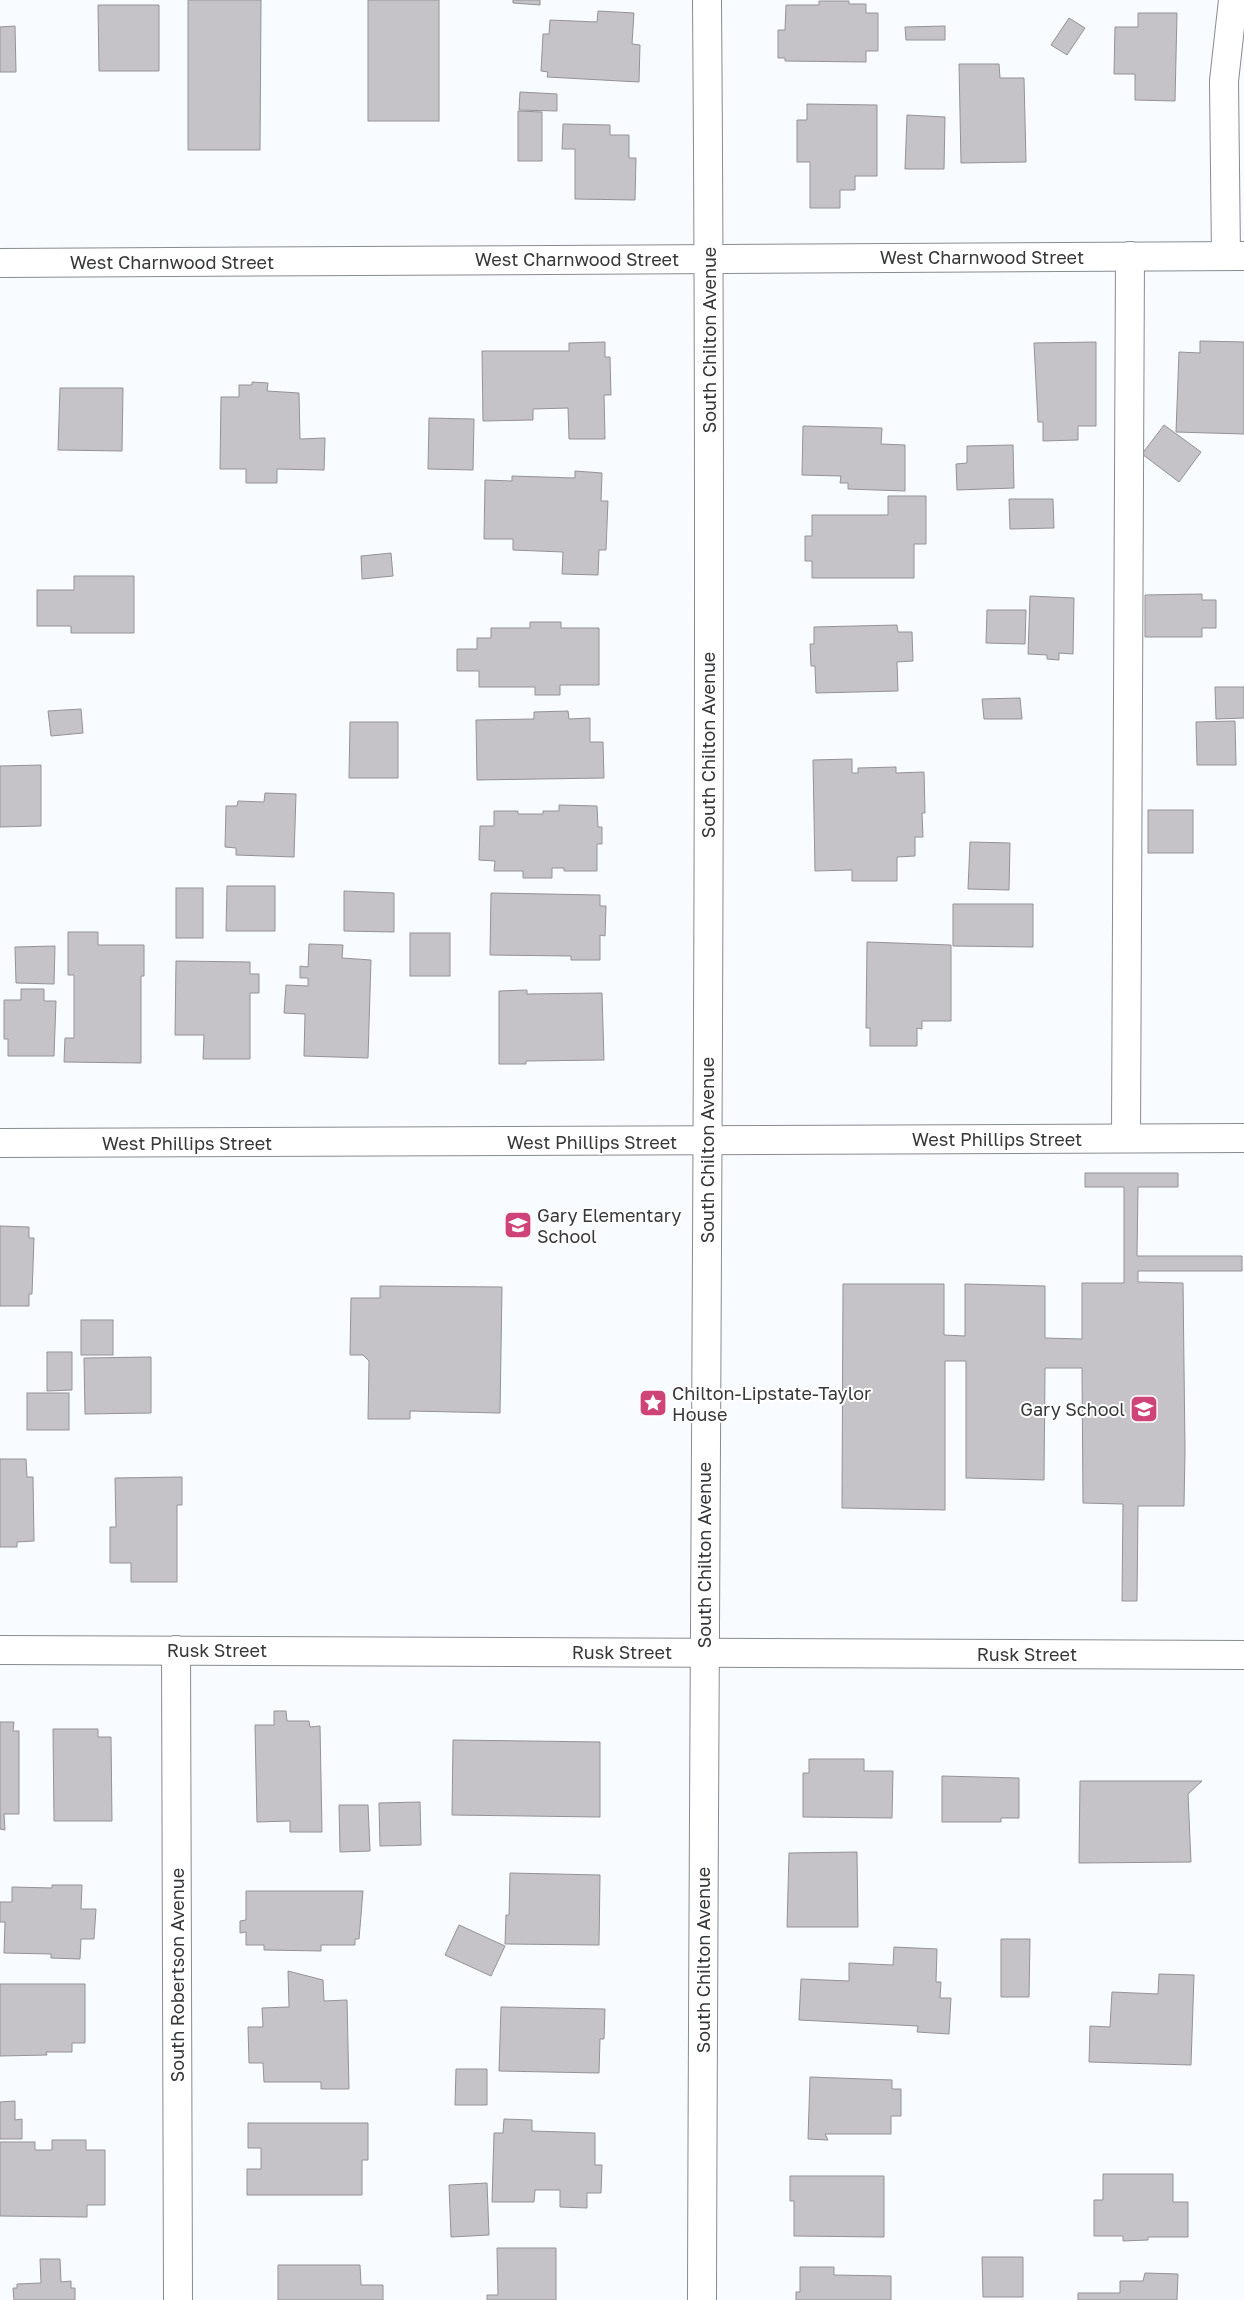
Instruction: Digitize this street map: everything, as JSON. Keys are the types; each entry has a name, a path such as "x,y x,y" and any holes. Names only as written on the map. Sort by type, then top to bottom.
{"street":[{"name":"South Chilton Avenue","path":"702,2300 709,258 707,0"},
{"path":"1233,0 1224,81 1235,256"},
{"path":"1126,1138 1130,256"},
{"name":"West Charnwood Street","path":"0,263 1235,256"},
{"name":"West Phillips Street","path":"0,1143 707,1142 1244,1138"},
{"name":"Rusk Street","path":"0,1650 1244,1655"},
{"name":"South Robertson Avenue","path":"176,1650 178,2300"}],"building":[{"path":"188,0 261,0 260,150 188,150"},
{"path":"368,0 439,0 439,121 368,121"},
{"path":"513,0 540,0 540,5 513,3"},
{"path":"819,1 849,1 849,4 866,4 866,13 878,13 878,51 866,51 866,62 785,61 785,58 778,58 778,30 785,30 786,5 819,5"},
{"path":"98,5 159,5 159,71 99,71"},
{"path":"598,11 634,13 632,44 640,45 639,82 547,77 548,72 541,71 543,34 549,34 550,20 597,22"},
{"path":"1138,13 1177,13 1175,101 1135,100 1135,74 1114,74 1115,27 1138,27"},
{"path":"1069,18 1085,28 1067,55 1051,45"},
{"path":"15,26 16,72 0,72 0,27"},
{"path":"945,26 945,40 906,40 905,27"},
{"path":"959,64 999,64 1000,78 1024,78 1026,162 961,163"},
{"path":"520,92 557,94 557,111 519,110"},
{"path":"807,104 877,105 877,176 855,176 855,190 840,190 840,208 810,208 810,162 797,162 797,120 807,120"},
{"path":"518,111 542,112 542,161 518,161"},
{"path":"907,115 945,117 944,169 905,169"},
{"path":"563,124 610,125 610,135 629,135 629,158 636,158 635,200 575,199 575,149 562,149"},
{"path":"1200,341 1244,342 1244,434 1176,432 1179,352 1200,353"},
{"path":"605,342 605,357 610,357 611,395 604,395 605,439 569,439 568,408 533,409 533,420 483,421 482,351 569,351 569,343"},
{"path":"1096,342 1096,426 1078,426 1078,440 1043,441 1043,422 1038,422 1034,343"},
{"path":"252,382 268,383 267,391 299,393 300,439 325,438 324,470 277,469 277,483 246,483 246,469 220,469 221,397 239,397 239,385 252,385"},
{"path":"60,388 123,388 122,451 58,450"},
{"path":"429,418 474,419 473,470 428,469"},
{"path":"1164,425 1201,452 1179,482 1142,454"},
{"path":"803,426 882,428 881,444 905,445 905,491 848,489 848,483 840,483 841,476 802,475"},
{"path":"1013,445 1014,488 957,490 956,464 967,463 967,446"},
{"path":"575,471 602,473 601,501 608,501 606,550 599,550 598,575 562,574 563,552 513,550 513,539 484,539 485,480 512,481 512,476 575,478"},
{"path":"888,496 926,496 926,544 914,544 914,578 812,578 812,561 805,561 805,536 812,536 812,515 888,515"},
{"path":"1009,499 1053,499 1054,528 1010,529"},
{"path":"391,553 393,576 362,579 361,556"},
{"path":"74,576 134,576 134,633 71,633 71,626 37,626 37,590 74,590"},
{"path":"1202,594 1202,600 1216,600 1216,628 1202,628 1202,637 1145,637 1145,595"},
{"path":"1030,596 1074,598 1073,654 1059,653 1059,660 1047,659 1047,655 1028,654"},
{"path":"987,610 1026,610 1025,644 986,643"},
{"path":"530,622 561,622 561,628 599,628 599,685 560,685 560,695 535,695 535,687 479,687 479,671 457,671 457,649 477,649 477,638 491,638 491,628 530,628"},
{"path":"897,625 898,632 912,632 913,661 897,662 898,691 816,693 815,666 811,666 810,644 814,644 814,627"},
{"path":"1215,687 1244,687 1244,718 1216,719"},
{"path":"1020,698 1022,719 984,719 982,699"},
{"path":"81,709 83,733 51,736 48,711"},
{"path":"568,711 569,719 590,718 590,742 603,742 604,778 477,780 476,720 534,719 534,712"},
{"path":"1235,721 1236,765 1197,765 1196,722"},
{"path":"350,722 398,722 398,778 349,778"},
{"path":"852,759 852,773 858,773 858,768 896,767 896,773 924,772 925,813 922,813 923,837 915,837 915,856 897,857 897,881 852,881 852,870 815,871 813,760"},
{"path":"41,765 41,826 0,827 0,766"},
{"path":"265,793 296,794 294,857 236,855 236,848 225,847 226,806 237,806 238,801 264,802"},
{"path":"559,805 597,806 598,827 602,827 602,844 597,844 597,871 564,871 564,868 552,868 552,878 523,878 523,871 494,871 495,861 479,860 480,826 494,826 494,811 518,811 518,814 543,814 543,811 559,811"},
{"path":"1148,810 1193,810 1193,853 1148,853"},
{"path":"970,842 1010,843 1009,890 968,889"},
{"path":"227,886 275,886 275,931 226,931"},
{"path":"176,888 203,888 203,938 176,938"},
{"path":"344,891 394,893 394,932 344,931"},
{"path":"491,893 600,895 600,906 606,906 605,936 600,935 600,960 571,960 571,956 490,955"},
{"path":"953,904 1033,904 1033,947 953,946"},
{"path":"68,932 98,932 98,945 144,945 144,976 141,976 141,1063 64,1062 65,1038 74,1038 74,975 68,975"},
{"path":"410,933 450,933 450,976 410,976"},
{"path":"867,942 951,945 951,1021 922,1021 922,1029 917,1028 917,1046 870,1046 870,1028 866,1028"},
{"path":"309,944 343,945 342,958 371,960 368,1058 304,1056 305,1014 284,1013 286,985 308,986 308,978 300,978 300,966 308,967"},
{"path":"55,946 54,984 16,983 15,947"},
{"path":"176,961 250,962 250,974 259,974 259,993 250,993 250,1059 203,1059 204,1035 175,1035"},
{"path":"21,989 44,989 44,1001 56,1001 54,1056 8,1056 8,1039 4,1039 4,1000 21,1000"},
{"path":"527,990 527,994 602,993 604,1060 526,1061 526,1064 499,1064 499,991"},
{"path":"1085,1173 1178,1173 1178,1187 1138,1187 1137,1256 1242,1256 1242,1271 1138,1271 1138,1282 1183,1283 1185,1450 1184,1506 1138,1506 1137,1601 1122,1601 1123,1504 1083,1503 1082,1368 1045,1368 1044,1480 966,1478 966,1361 945,1361 945,1510 842,1508 843,1284 944,1284 944,1335 965,1336 965,1284 1045,1286 1045,1338 1082,1339 1082,1283 1124,1283 1124,1187 1085,1187"},
{"path":"0,1226 29,1227 29,1238 34,1238 32,1294 29,1294 29,1306 0,1306"},
{"path":"380,1286 502,1287 500,1413 410,1411 410,1419 368,1419 369,1361 363,1355 350,1355 351,1298 380,1298"},
{"path":"81,1320 113,1320 113,1355 81,1355"},
{"path":"47,1352 72,1352 72,1390 47,1391"},
{"path":"151,1357 151,1413 85,1414 84,1358"},
{"path":"27,1393 69,1393 69,1430 27,1430"},
{"path":"0,1459 26,1459 27,1477 33,1477 34,1541 17,1542 17,1547 0,1547"},
{"path":"182,1477 182,1505 177,1505 177,1582 131,1582 131,1563 110,1563 110,1527 116,1527 115,1478"},
{"path":"274,1711 286,1711 287,1721 309,1721 310,1727 320,1726 322,1832 290,1832 290,1821 257,1822 255,1725 274,1725"},
{"path":"0,1722 14,1722 13,1731 19,1731 19,1814 4,1814 5,1830 0,1829"},
{"path":"53,1729 98,1729 98,1737 111,1737 112,1821 54,1821"},
{"path":"453,1740 600,1742 600,1817 452,1815"},
{"path":"809,1759 864,1759 864,1771 893,1771 892,1818 803,1817 803,1773 809,1773"},
{"path":"942,1776 1019,1778 1019,1818 1001,1818 1001,1822 942,1822"},
{"path":"1080,1781 1202,1781 1188,1794 1191,1862 1079,1863"},
{"path":"420,1802 421,1845 380,1846 379,1803"},
{"path":"339,1805 368,1805 370,1851 340,1852"},
{"path":"857,1852 858,1927 787,1927 789,1853"},
{"path":"510,1873 600,1875 599,1945 505,1944 506,1915 509,1915"},
{"path":"52,1885 82,1885 81,1909 96,1909 94,1939 81,1939 80,1959 51,1958 51,1954 4,1953 5,1922 0,1922 0,1902 12,1902 12,1887 52,1888"},
{"path":"246,1891 363,1891 359,1939 355,1939 355,1945 321,1945 321,1951 264,1950 264,1945 246,1945 246,1932 240,1933 240,1921 246,1920"},
{"path":"459,1925 505,1946 491,1976 445,1955"},
{"path":"1001,1939 1030,1939 1029,1997 1001,1997"},
{"path":"894,1947 937,1949 936,1982 941,1982 940,1998 951,1998 949,2034 917,2032 918,2026 799,2020 801,1979 849,1981 849,1963 893,1965"},
{"path":"288,1971 323,1980 324,2001 347,2000 349,2089 321,2089 321,2082 264,2082 263,2063 249,2063 248,2027 263,2027 262,2008 289,2007"},
{"path":"1159,1974 1194,1975 1191,2065 1089,2062 1090,2026 1110,2027 1112,1992 1158,1994"},
{"path":"0,1984 85,1984 85,2043 72,2043 72,2052 46,2052 47,2055 0,2056"},
{"path":"501,2007 605,2009 604,2039 600,2039 599,2073 499,2071"},
{"path":"456,2069 487,2069 487,2105 455,2105"},
{"path":"810,2077 892,2080 892,2089 901,2089 901,2116 891,2116 891,2134 825,2134 828,2140 808,2139"},
{"path":"15,2101 15,2120 22,2119 22,2139 0,2139 0,2102"},
{"path":"504,2119 532,2120 532,2131 595,2133 595,2165 602,2165 601,2193 587,2193 587,2208 560,2207 560,2190 535,2190 534,2202 492,2202 494,2133 503,2133"},
{"path":"248,2123 368,2123 368,2160 362,2160 362,2195 247,2195 247,2169 261,2169 261,2148 248,2148"},
{"path":"52,2140 86,2140 86,2150 105,2150 105,2205 87,2205 87,2217 0,2216 0,2142 35,2142 35,2150 52,2150"},
{"path":"1103,2174 1173,2174 1173,2202 1188,2202 1188,2237 1148,2237 1148,2240 1123,2241 1123,2236 1094,2236 1094,2200 1103,2200"},
{"path":"790,2176 884,2176 884,2237 794,2236 794,2201 790,2201"},
{"path":"487,2183 489,2235 451,2237 449,2185"},
{"path":"497,2248 556,2248 556,2300 487,2300 487,2295 498,2295"},
{"path":"982,2257 1023,2257 1023,2297 983,2297"},
{"path":"40,2259 60,2259 61,2282 71,2281 71,2288 75,2288 75,2300 14,2300 13,2288 17,2288 17,2284 41,2283"},
{"path":"278,2265 360,2265 361,2285 383,2285 383,2300 278,2300"},
{"path":"800,2267 834,2267 834,2275 891,2276 891,2300 796,2300 796,2292 800,2292"},
{"path":"1145,2273 1178,2274 1177,2300 1078,2300 1078,2293 1120,2293 1120,2281 1143,2281"}],"place":[{"name":"Gary Elementary School","path":"518,1225"},
{"name":"Chilton-Lipstate-Taylor House","path":"653,1403"},
{"name":"Gary School","path":"1144,1409"}]}
